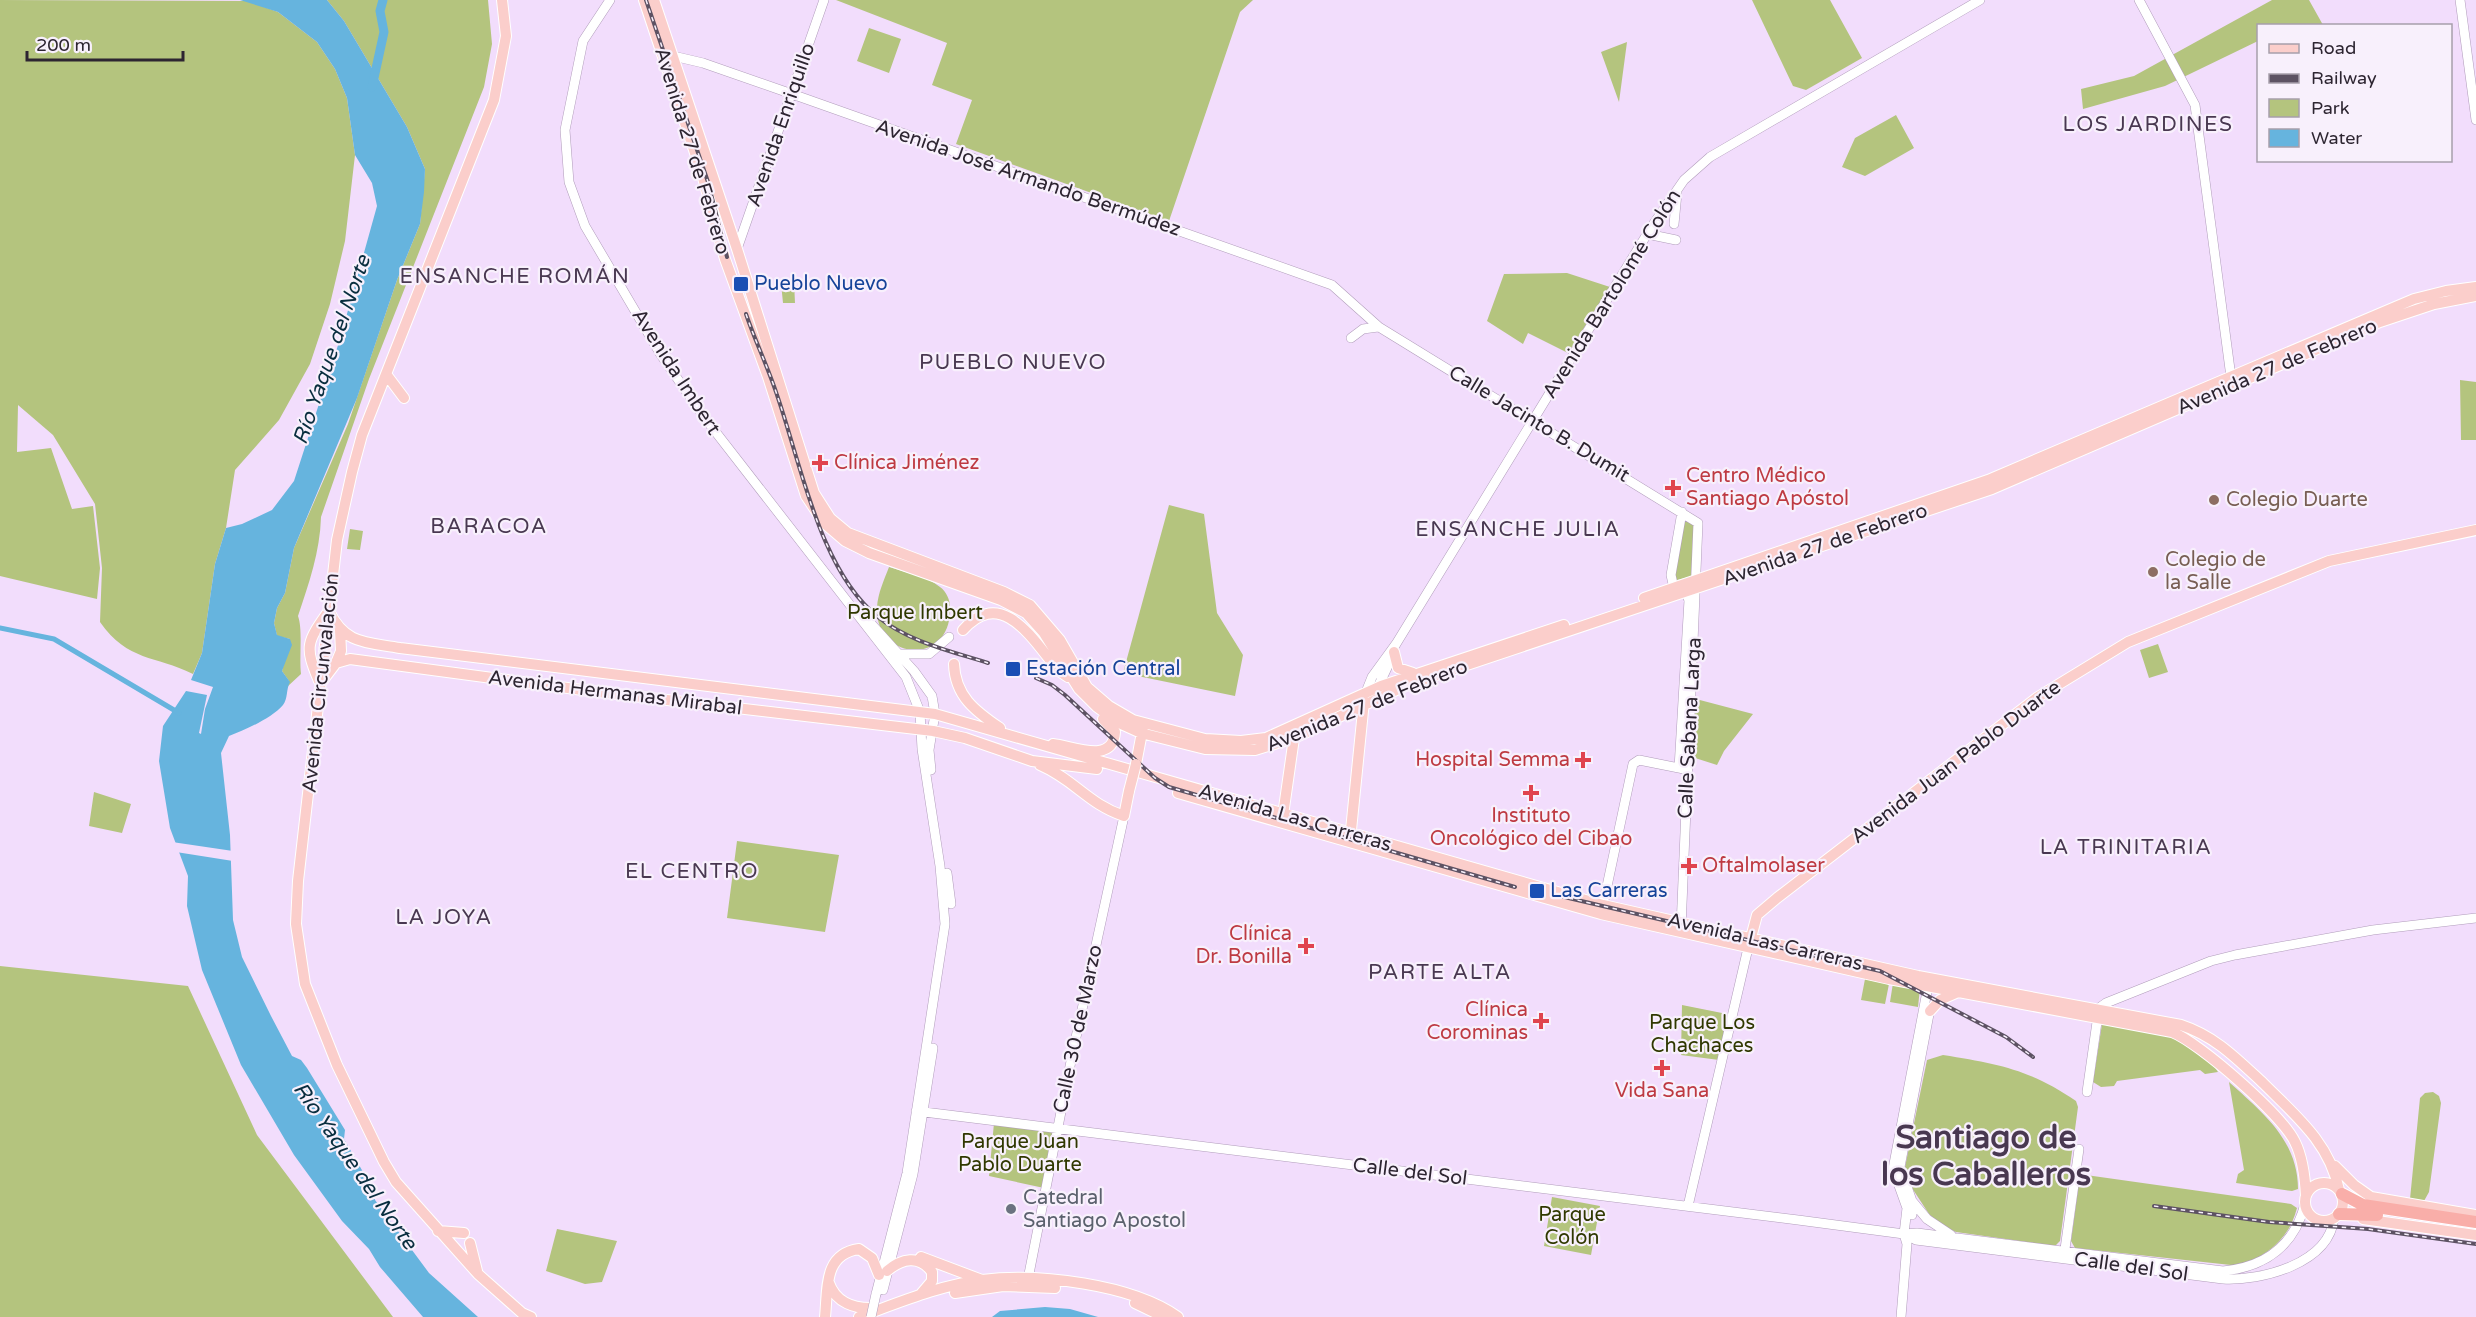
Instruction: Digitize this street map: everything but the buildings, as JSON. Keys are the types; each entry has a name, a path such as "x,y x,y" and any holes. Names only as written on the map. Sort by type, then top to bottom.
{"highway":[{"path":"2341,1192 2360,1204 2476,1222"},
{"path":"2336,1216 2369,1205 2476,1229"}],"main road":[{"name":"Avenida Circunvalación","path":"329,611 337,540 362,435 494,100 506,36 502,0"},
{"name":"Avenida Imbert","path":"610,0 583,41 569,100 565,155 575,202 598,249 668,366 765,498 906,677 920,712 944,890 945,924 920,1112"},
{"name":"Avenida 27 de Febrero","path":"644,0 668,55 737,249 814,494 838,526 871,549"},
{"name":"Avenida 27 de Febrero","path":"654,0 729,270 768,377 806,496 815,512 834,533 871,549 992,592 1033,619 1106,714 1143,728 1223,751 1264,748 1294,738 1345,713 1370,696 1689,587 1988,480 2329,333 2414,299 2476,287"},
{"name":"Avenida Enriquillo","path":"737,249 824,0"},
{"name":"Avenida Bartolomé Colón","path":"1370,696 1395,648 1647,234 1677,189 1710,157 1980,0"},
{"path":"2139,0 2195,105 2231,377"},
{"path":"2460,0 2476,120"},
{"name":"Avenida José Armando Bermúdez","path":"668,55 792,94 1324,282 1340,290 1379,327"},
{"path":"1674,224 1677,189"},
{"path":"1647,234 1676,240"},
{"name":"Avenida 27 de Febrero","path":"1143,728 1224,742 1256,740 1274,735 1370,696 1419,672 1992,489 2380,322 2434,304 2476,296"},
{"path":"1351,338 1363,328 1379,327"},
{"name":"Calle Jacinto B. Dumit","path":"1379,327 1698,523"},
{"path":"386,374 404,398"},
{"name":"Calle Sabana Larga","path":"1682,512 1671,580 1689,587"},
{"name":"Calle Sabana Larga","path":"1681,928 1689,587 1698,523"},
{"name":"Avenida Juan Pablo Duarte","path":"1688,1206 1757,915 1993,730 2097,659 2150,632 2305,569 2357,554 2451,537 2476,530"},
{"name":"Avenida Juan Pablo Duarte","path":"2451,537 2454,540 2476,536"},
{"path":"329,611 331,626"},
{"path":"320,684 326,666 341,651 331,626 329,611"},
{"name":"Avenida Imbert","path":"858,614 865,617 932,696 935,712"},
{"path":"963,630 977,617 987,614 1004,615 1017,623 1073,690 1113,727 1114,736 1111,745 1101,752 1065,745 1031,742"},
{"name":"Avenida Circunvalación","path":"326,666 331,626"},
{"path":"326,666 309,641 331,626"},
{"name":"Avenida Hermanas Mirabal","path":"331,626 352,640 400,648 920,712"},
{"path":"898,654 929,654 949,637"},
{"path":"1395,648 1396,665 1402,671 1419,672"},
{"name":"Avenida Hermanas Mirabal","path":"326,666 350,659 618,695 921,730"},
{"path":"954,664 959,688 972,708 1013,736"},
{"path":"320,684 326,666"},
{"path":"1059,671 1075,676 1073,690"},
{"name":"Avenida Circunvalación","path":"320,684 297,903 296,924 305,984 337,1065 396,1182 478,1274 522,1313 531,1317"},
{"path":"1350,838 1360,724 1370,696"},
{"name":"Avenida Las Carreras","path":"920,712 935,712 1283,815 1350,838 1602,914 1681,928 1931,983 2098,1013 2172,1032 2196,1044 2211,1056 2290,1133 2301,1159 2306,1200"},
{"path":"874,1317 920,1112 947,955 951,906 928,750 935,712"},
{"path":"1345,713 1359,719 1360,724"},
{"name":"Calle 30 de Marzo","path":"1028,1282 1057,1128 1143,728"},
{"name":"Avenida Las Carreras","path":"921,730 965,738 1032,761 1099,769 1604,905 1681,928"},
{"path":"1283,815 1294,738"},
{"path":"1065,745 1078,756"},
{"path":"1604,905 1633,764 1639,760 1683,769"},
{"path":"1032,761 1071,781 1099,807 1124,816"},
{"path":"2087,1092 2098,1013 2106,1002 2211,961 2235,955 2373,930 2476,918"},
{"path":"1931,983 1930,1011 1900,1167 1901,1177 1912,1201 1933,1224 1959,1239"},
{"path":"1908,1237 1907,1208 1893,1169 1931,983"},
{"name":"Avenida Las Carreras","path":"1931,983 1959,993 2181,1025 2205,1034 2233,1054 2312,1133 2329,1159 2341,1192"},
{"path":"1930,1011 1945,997 1959,993"},
{"name":"Calle del Sol","path":"920,1112 1688,1206 1908,1237 2180,1270 2239,1280 2271,1275 2298,1263 2327,1236 2336,1216"},
{"path":"2065,1255 2079,1149"},
{"path":"2329,1159 2354,1185 2369,1205 2395,1203 2476,1215"},
{"path":"2336,1216 2343,1204 2341,1192 2324,1183 2313,1186 2306,1200 2309,1213 2317,1219 2336,1216 2476,1235"},
{"name":"Calle del Sol","path":"2180,1270 2223,1271 2258,1264 2286,1243 2306,1200"},
{"path":"1900,1317 1912,1201"},
{"path":"438,1231 467,1238 478,1274"},
{"name":"Calle del Sol","path":"1908,1237 1959,1239 2065,1255"},
{"path":"825,1317 829,1269 836,1259 846,1252 859,1249 872,1258 883,1273"},
{"path":"920,1257 982,1280"},
{"path":"883,1273 898,1262 908,1260 916,1260 930,1268 933,1276 931,1285 910,1299"},
{"path":"859,1317 910,1299 982,1280 1028,1282 1126,1294 1156,1304 1178,1317"},
{"path":"829,1282 839,1298 854,1306 887,1306"},
{"path":"874,1317 924,1300 981,1287 1028,1282 1114,1296 1164,1317"}],"green space":[{"path":"0,0 248,1 278,12 317,42 335,69 347,98 355,155 345,241 330,304 310,364 279,420 235,470 226,528 215,564 202,653 193,674 132,651 110,635 100,622 102,568 95,504 53,435 18,405 17,452 51,448 72,509 93,506 100,568 97,599 0,576"},
{"path":"327,0 488,0 492,44 484,87 369,379 321,517 316,555 298,616 301,674 287,687 289,681 282,671 290,639 277,636 274,623 277,608 285,593 294,548 348,424 397,280 420,224 425,169 407,127 344,21"},
{"path":"836,0 1253,0 1240,12 1169,221 956,144 972,100 932,85 947,43"},
{"path":"1752,0 1830,0 1862,58 1806,90 1793,86"},
{"path":"2272,0 2309,0 2322,24 2257,24 2257,41 2165,86 2083,109 2081,89 2134,76"},
{"path":"869,28 901,39 889,73 857,61"},
{"path":"1627,42 1619,102 1601,52"},
{"path":"1896,115 1914,148 1865,176 1842,167 1855,138"},
{"path":"1567,273 1610,287 1568,353 1528,333 1523,344 1487,321 1504,274"},
{"path":"794,282 795,303 783,303 781,283"},
{"path":"2460,380 2476,382 2476,440 2461,440"},
{"path":"1169,505 1204,514 1217,613 1243,655 1235,696 1123,673"},
{"path":"1682,515 1695,523 1693,576 1677,580 1674,579"},
{"path":"350,529 363,531 360,550 347,549"},
{"name":"Parque Imbert","path":"889,567 935,583 948,598 950,611 946,629 938,641 926,648 912,650 899,646 887,638 879,625 877,607"},
{"path":"2158,644 2168,672 2149,678 2140,650"},
{"path":"1696,699 1753,714 1724,751 1717,765 1692,757"},
{"path":"94,792 131,804 122,833 89,826"},
{"path":"737,841 839,855 825,932 727,918"},
{"path":"0,966 188,986 257,1135 393,1317 0,1317"},
{"path":"1865,979 1889,984 1885,1004 1861,1000"},
{"path":"1893,983 1920,988 1918,1007 1890,1002"},
{"name":"Parque Los Chachaces","path":"1682,1005 1727,1014 1719,1060 1681,1055"},
{"path":"2102,1024 2159,1032 2177,1039 2214,1066 2218,1072 2205,1074 2200,1070 2117,1081 2114,1086 2101,1087 2093,1082"},
{"path":"1943,1055 2012,1069 2059,1090 2076,1101 2078,1107 2060,1241 2055,1246 1956,1232 1941,1225 1929,1214 1910,1185 1905,1167 1927,1060"},
{"path":"2229,1082 2276,1128 2292,1156 2298,1189 2292,1191 2236,1183 2238,1174 2244,1170"},
{"path":"2433,1092 2439,1096 2441,1103 2429,1192 2424,1201 2410,1199 2420,1098 2425,1093"},
{"name":"Parque Juan Pablo Duarte","path":"994,1123 1050,1129 1054,1133 1044,1188 989,1176"},
{"path":"2086,1175 2291,1204 2297,1208 2283,1237 2269,1251 2240,1266 2075,1248 2071,1241 2079,1182"},
{"name":"Parque Colón","path":"1552,1197 1600,1206 1591,1255 1544,1246"},
{"path":"557,1229 617,1241 602,1282 585,1284 546,1271"}],"water":[{"path":"240,0 327,0 344,21 407,127 425,169 420,224 397,280 357,398 294,548 285,593 277,608 274,623 277,635 290,639 292,645 282,671 290,682 286,700 278,710 265,719 229,736 221,753 230,835 233,920 242,957 271,1016 292,1056 301,1060 307,1068 345,1130 344,1139 374,1191 375,1200 429,1273 478,1317 423,1317 380,1267 369,1249 342,1221 294,1155 241,1065 202,970 187,906 188,876 170,828 159,761 163,726 186,691 207,695 199,733 201,734 205,709 213,687 191,680 202,653 215,564 226,528 242,524 272,510 294,481 340,339 377,206 372,183 355,155 347,98 335,69 317,42 278,12"},
{"path":"1045,1307 1070,1309 1098,1317 992,1317 1000,1311"}],"pier":[{"path":"172,842 233,851 233,861 176,852"}],"waterway":[{"name":"Río Yaque del Norte","path":"372,87 384,32 380,11 383,0"},
{"path":"0,628 54,639 179,713"}],"railway":[{"path":"646,0 708,182 727,257"},
{"path":"746,314 786,422 815,515 841,573 858,597 890,626 931,645 988,663"},
{"path":"1036,678 1052,685 1065,695 1155,778 1169,787 1515,887"},
{"path":"1560,896 1880,971 2006,1037 2033,1057"},
{"path":"2154,1206 2269,1222 2368,1229 2476,1244"}],"place":[{"name":"Pueblo Nuevo","path":"741,284"},
{"name":"Clínica Jiménez","path":"820,463"},
{"name":"Centro Médico Santiago Apóstol","path":"1673,488"},
{"name":"Colegio Duarte","path":"2214,500"},
{"name":"Colegio de la Salle","path":"2153,572"},
{"name":"Estación Central","path":"1013,669"},
{"name":"Hospital Semma","path":"1583,760"},
{"name":"Instituto Oncológico del Cibao","path":"1531,793"},
{"name":"Oftalmolaser","path":"1689,866"},
{"name":"Las Carreras","path":"1537,891"},
{"name":"Clínica Dr. Bonilla","path":"1306,946"},
{"name":"Clínica Corominas","path":"1541,1021"},
{"name":"Vida Sana","path":"1662,1068"},
{"name":"Catedral Santiago Apostol","path":"1011,1209"}],"district":[{"name":"LOS JARDINES","path":"2148,124"},
{"name":"ENSANCHE ROMÁN","path":"515,276"},
{"name":"PUEBLO NUEVO","path":"1013,362"},
{"name":"BARACOA","path":"489,526"},
{"name":"ENSANCHE JULIA","path":"1518,529"},
{"name":"LA TRINITARIA","path":"2126,847"},
{"name":"EL CENTRO","path":"692,871"},
{"name":"LA JOYA","path":"444,917"},
{"name":"PARTE ALTA","path":"1440,972"},
{"name":"Santiago de los Caballeros","path":"1986,1156"}]}
